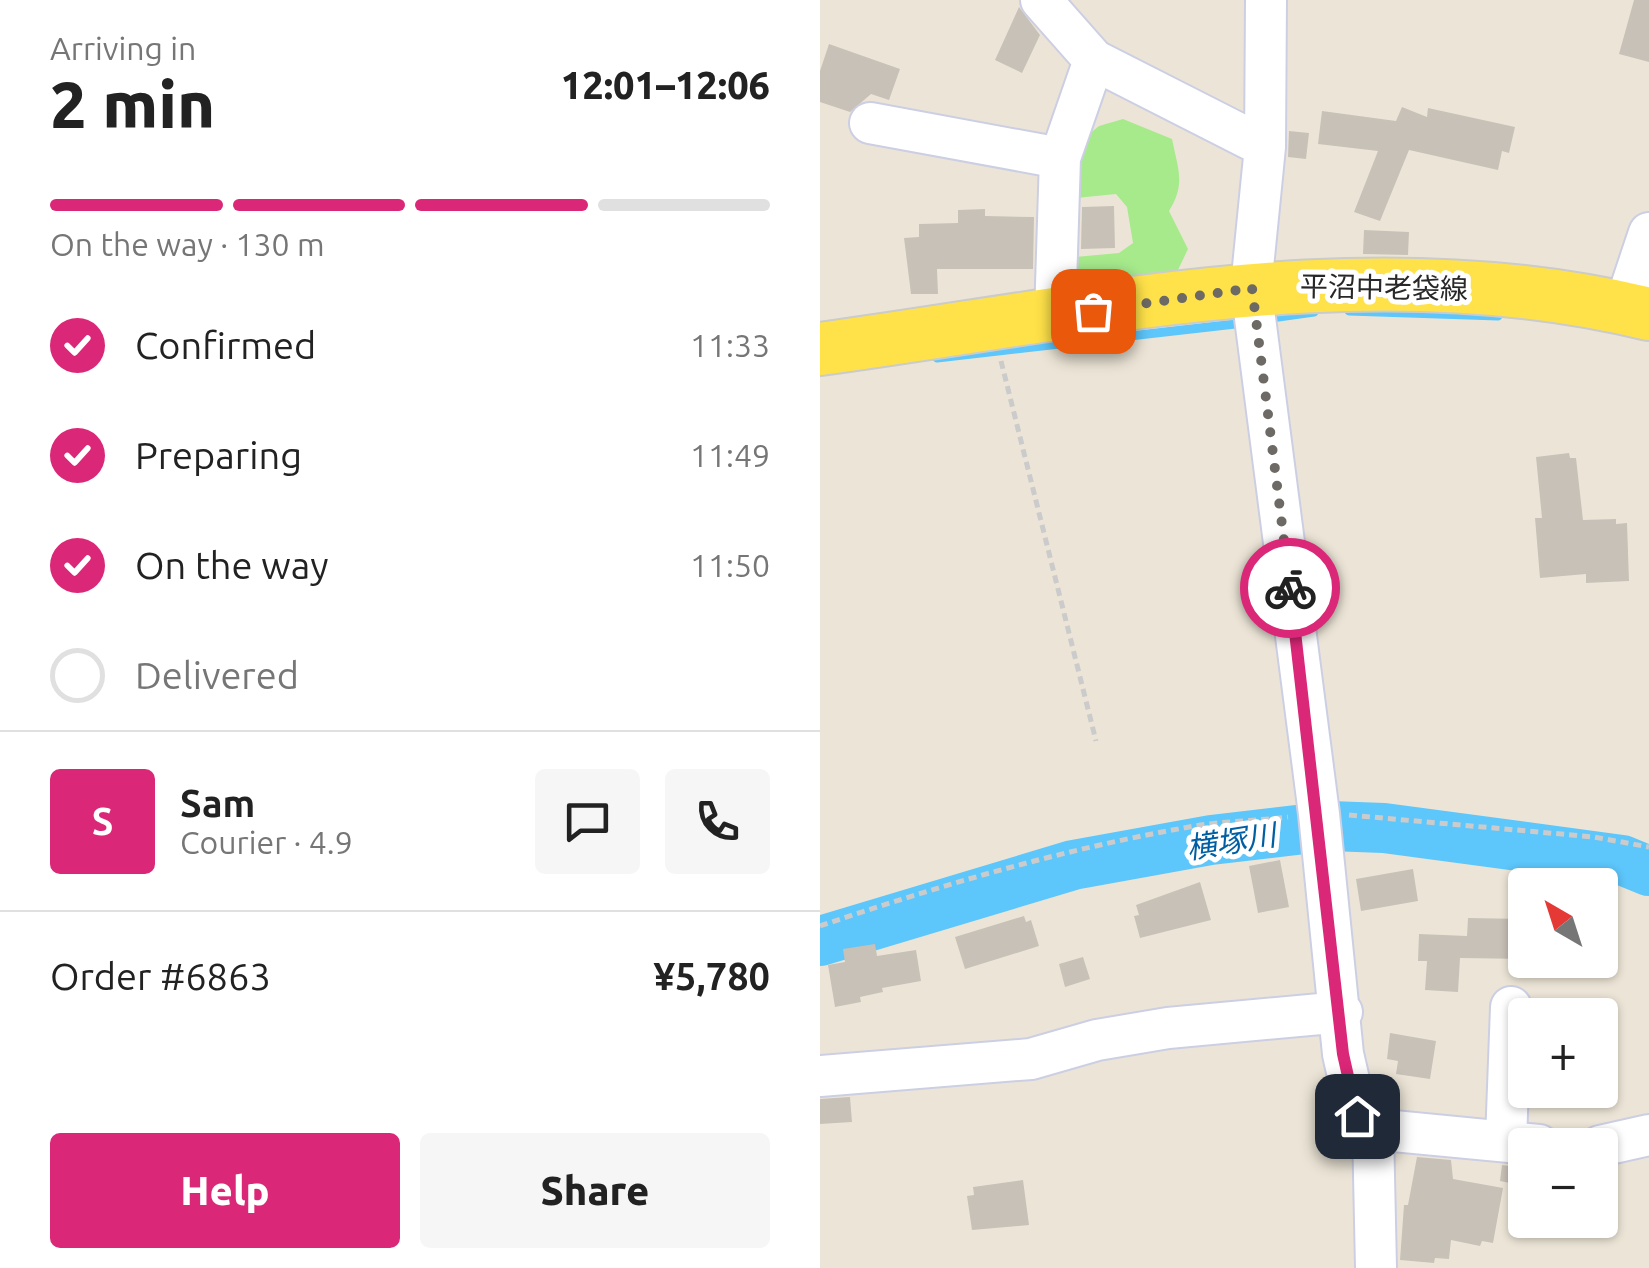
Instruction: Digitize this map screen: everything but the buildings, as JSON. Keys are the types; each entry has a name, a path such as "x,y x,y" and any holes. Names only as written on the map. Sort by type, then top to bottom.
{"main road":[{"name":"平沼中老袋線","path":"820,350 1252,288 1373,281 1546,292 1636,311"}],"street":[{"path":"1041,0 1094,60 1264,147"},
{"path":"1266,0 1264,147 1252,288 1351,1098 1357,1116 1373,1129 1508,1141"},
{"path":"1055,316 1060,158 1094,60"},
{"path":"870,122 1060,158"},
{"path":"1636,311 1649,233"},
{"path":"820,1076 1030,1059 1098,1040 1168,1028 1342,1012"},
{"path":"1373,1129 1376,1268"},
{"path":"1618,1142 1649,1135"}],"path":[{"path":"992,326 1096,742"},
{"path":"820,926 1033,860 1114,841 1194,826 1319,814 1594,837 1649,847"}],"green space":[{"path":"1123,119 1172,139 1179,184 1169,211 1188,249 1177,272 1082,287 1075,257 1119,253 1133,243 1127,207 1116,194 1076,198 1082,140 1099,126"}],"waterway":[{"path":"1349,311 1498,316"},
{"path":"1265,319 1314,312"},
{"path":"937,358 1244,323"},
{"name":"横塚川","path":"820,941 1073,865 1211,840 1330,826 1384,828 1622,860 1649,871"}],"way so far":[{"path":"1093,311 1252,288 1290,588"}],"route":[{"path":"1290,588 1342,1012 1343,1054 1357,1116"}]}
